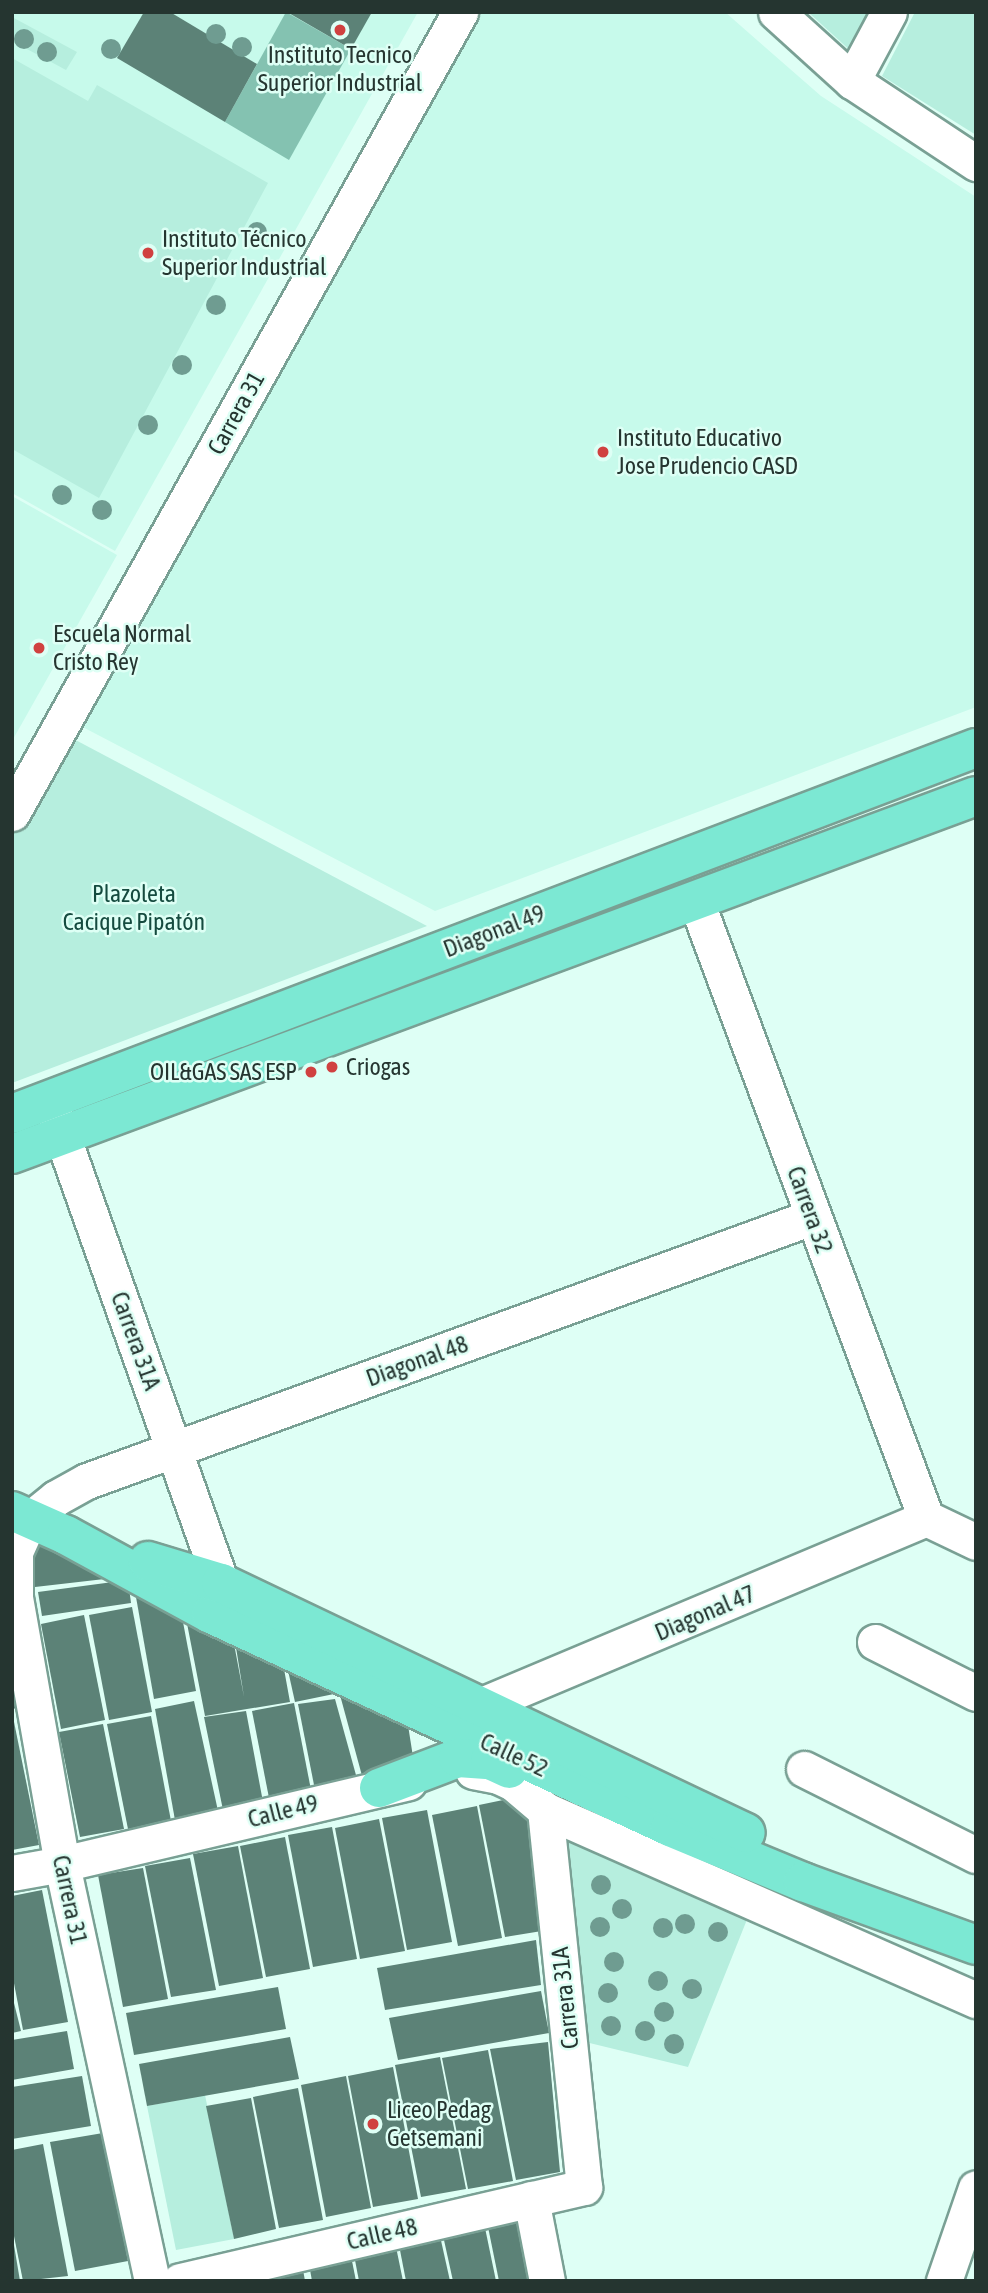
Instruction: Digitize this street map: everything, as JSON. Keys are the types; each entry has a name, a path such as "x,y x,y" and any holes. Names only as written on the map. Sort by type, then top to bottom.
{"main road":[{"name":"Diagonal 49","path":"12,1154 55,1117 976,748"},
{"name":"Diagonal 49","path":"12,1114 55,1117 696,901 976,796"},
{"name":"Calle 52","path":"21,1515 66,1535 211,1614 670,1827 808,1874 976,1942"},
{"name":"Calle 52","path":"66,1535 221,1583 482,1705 808,1874"},
{"path":"379,1788 458,1758 473,1757 490,1760 603,1809 670,1827"}],"street":[{"name":"Carrera 31","path":"12,813 460,12"},
{"path":"776,12 852,81 976,163"},
{"path":"852,81 889,12"},
{"name":"Carrera 32","path":"696,901 926,1518"},
{"name":"Carrera 31A","path":"55,1117 221,1583"},
{"name":"Diagonal 48","path":"21,1515 87,1481 812,1217"},
{"name":"Carrera 31","path":"21,1515 15,1552 15,1597 62,1864 152,2281"},
{"path":"926,1518 976,1542"},
{"name":"Diagonal 47","path":"482,1705 926,1518"},
{"path":"875,1642 976,1693"},
{"path":"804,1769 976,1855"},
{"name":"Calle 49","path":"12,1873 62,1864 379,1788 461,1771 478,1771 513,1783 545,1810 976,2000"},
{"name":"Carrera 31A","path":"545,1810 584,2187"},
{"name":"Calle 48","path":"180,2281 584,2187"},
{"path":"944,2281 976,2188"},
{"path":"531,2199 547,2281"}],"shaded area":[{"name":"Instituto Técnico Superior Industrial","path":"12,12 418,12 115,551 12,493"},
{"path":"286,12 351,49 289,160 225,122"},
{"name":"Instituto Educativo Jose Prudencio CASD","path":"482,12 725,12 821,96 976,197 976,707 435,911 75,723"},
{"name":"Escuela Normal Cristo Rey","path":"12,496 117,555 12,741"}],"green space":[{"path":"808,12 874,12 854,54"},
{"path":"915,12 976,12 976,135 882,76"},
{"path":"12,17 77,52 66,70 12,41"},
{"path":"12,58 88,101 97,85 268,183 99,498 12,449"},
{"name":"Plazoleta Cacique Pipatón","path":"68,736 427,926 12,1083 12,832"},
{"path":"545,1810 754,1902 688,2067 569,2038"},
{"path":"205,2095 234,2239 176,2250 147,2106"}],"building":[{"path":"144,12 170,12 257,64 225,122 117,58"},
{"name":"Instituto Tecnico Superior Industrial","path":"287,12 372,12 351,49"},
{"path":"48,1542 122,1577 35,1587 30,1558 35,1544"},
{"path":"128,1580 131,1603 42,1616 38,1592"},
{"path":"133,1580 180,1606 196,1691 154,1699"},
{"path":"132,1607 152,1712 109,1720 89,1615"},
{"path":"184,1608 232,1633 244,1697 234,1635 282,1658 290,1702 205,1716"},
{"path":"84,1615 105,1720 61,1729 41,1624"},
{"path":"285,1657 335,1680 334,1694 295,1702"},
{"path":"12,1663 23,1707 12,1709"},
{"path":"337,1684 407,1719 414,1763 364,1783"},
{"path":"335,1699 359,1786 316,1795 298,1704"},
{"path":"194,1701 218,1811 175,1820 155,1709"},
{"path":"294,1703 312,1795 270,1803 252,1711"},
{"path":"246,1711 263,1802 223,1810 204,1717"},
{"path":"12,1712 39,1845 12,1850"},
{"path":"151,1716 171,1821 128,1829 107,1724"},
{"path":"103,1724 124,1829 80,1837 59,1732"},
{"path":"508,1799 532,1818 548,1930 505,1937 479,1805"},
{"path":"477,1806 502,1938 458,1946 432,1815"},
{"path":"427,1810 452,1942 407,1950 382,1818"},
{"path":"379,1819 405,1951 360,1959 335,1828"},
{"path":"332,1827 357,1959 313,1967 288,1835"},
{"path":"285,1837 310,1969 266,1977 240,1846"},
{"path":"238,1846 263,1978 219,1986 193,1854"},
{"path":"190,1858 216,1990 171,1997 145,1866"},
{"path":"143,1868 168,1999 123,2007 98,1875"},
{"path":"42,1890 68,2022 23,2030 12,1973 12,1896"},
{"path":"536,1940 541,1985 385,2010 377,1968"},
{"path":"278,1987 286,2029 134,2055 126,2013"},
{"path":"541,1991 549,2033 398,2060 389,2018"},
{"path":"12,1995 21,2031 12,2033"},
{"path":"67,2031 74,2069 12,2080 12,2040"},
{"path":"290,2037 299,2079 147,2106 139,2064"},
{"path":"548,2042 560,2172 516,2180 490,2049"},
{"path":"488,2050 513,2181 468,2189 442,2058"},
{"path":"440,2057 466,2189 421,2197 395,2065"},
{"path":"393,2067 418,2199 373,2207 348,2076"},
{"path":"82,2076 91,2126 12,2139 12,2087"},
{"path":"346,2076 371,2208 326,2217 301,2085"},
{"path":"298,2088 323,2220 279,2228 253,2097"},
{"path":"251,2098 276,2229 234,2239 206,2106"},
{"path":"103,2133 128,2261 75,2271 50,2142"},
{"path":"43,2144 68,2276 23,2281 12,2226 12,2150"},
{"path":"529,2214 542,2281 499,2281 487,2222"},
{"path":"484,2223 496,2281 453,2281 442,2231"},
{"path":"440,2236 450,2281 406,2281 399,2245"},
{"path":"14,2245 20,2281 12,2281"},
{"path":"396,2247 403,2281 359,2281 354,2255"},
{"path":"351,2256 356,2281 312,2281 309,2264"},
{"path":"302,2264 305,2281 262,2281 260,2273"}],"place":[{"name":"Instituto Tecnico Superior Industrial","path":"340,30"},
{"name":"Instituto Técnico Superior Industrial","path":"148,253"},
{"name":"Instituto Educativo Jose Prudencio CASD","path":"603,452"},
{"name":"Escuela Normal Cristo Rey","path":"39,648"},
{"name":"Criogas","path":"332,1067"},
{"name":"OIL&GAS SAS ESP","path":"311,1072"},
{"name":"Liceo Pedag Getsemani","path":"373,2124"}]}
